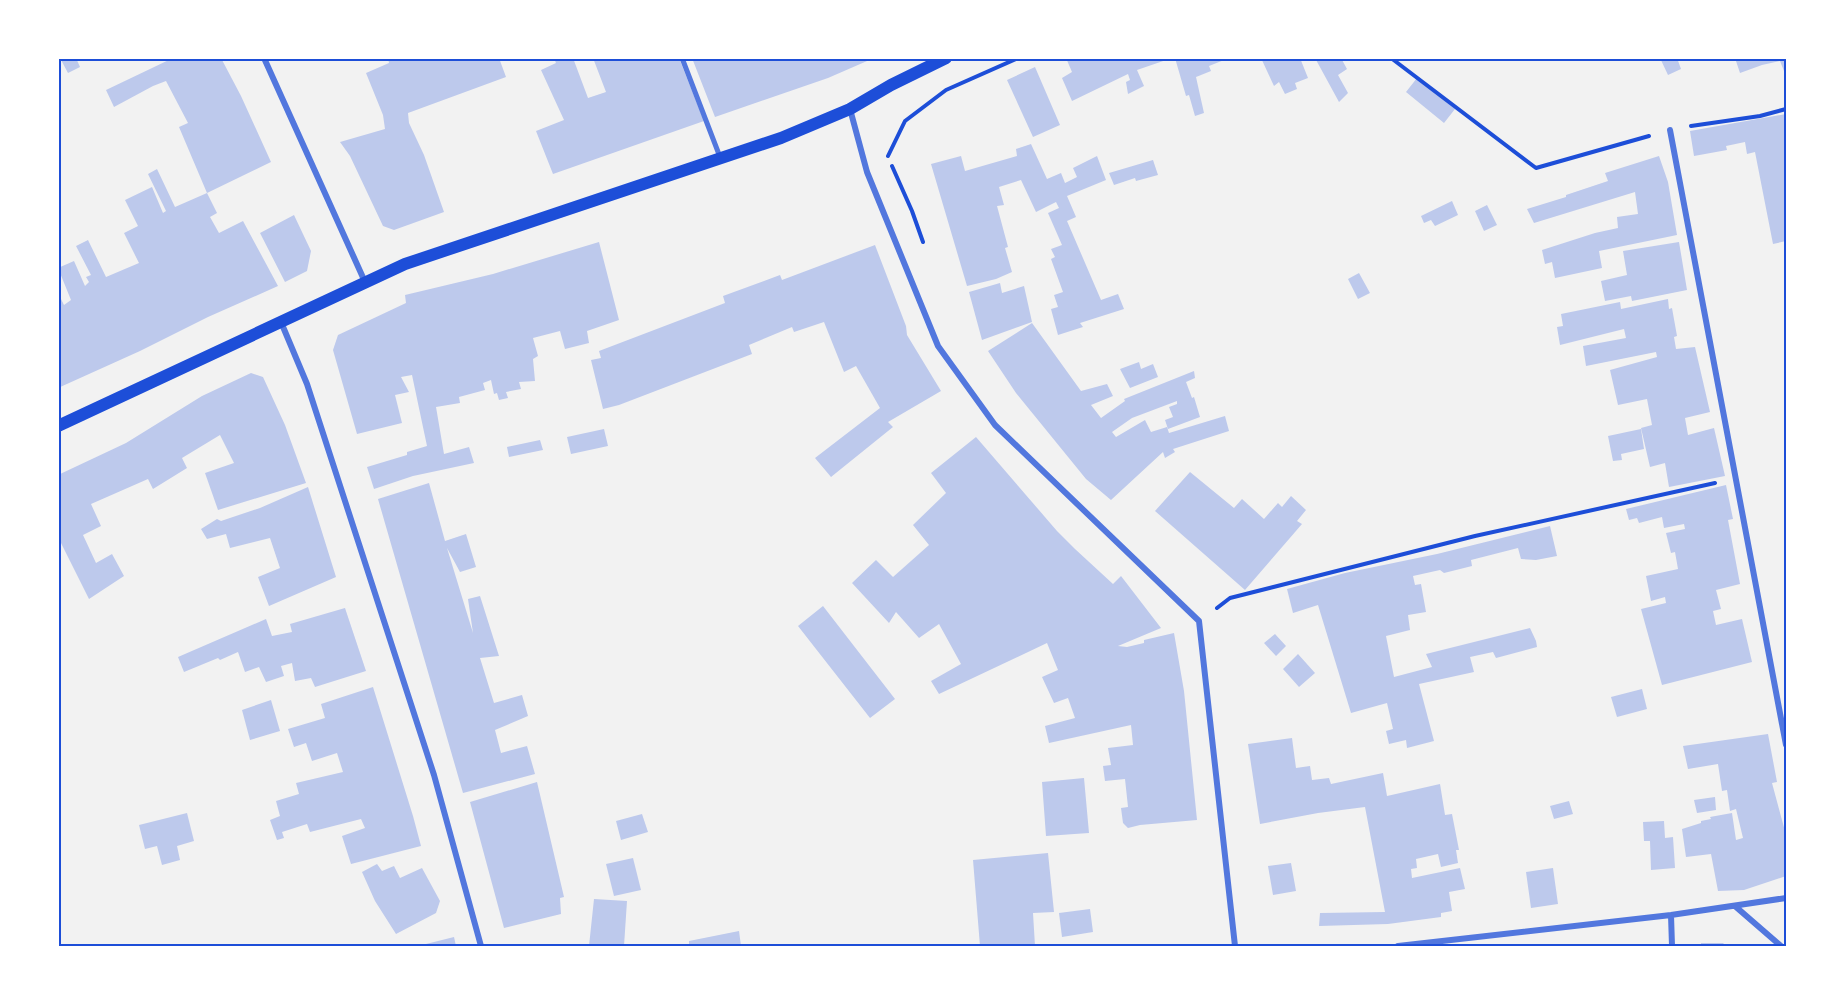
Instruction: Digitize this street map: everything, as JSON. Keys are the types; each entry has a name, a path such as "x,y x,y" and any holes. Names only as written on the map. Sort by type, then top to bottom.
{"main road":[{"path":"58,426 405,264 781,138 850,109 891,85 946,58"}],"street":[{"path":"264,58 365,282"},
{"path":"682,58 720,159"},
{"path":"850,109 867,172 938,346 995,425 1199,621 1235,946"},
{"path":"1670,130 1786,745"},
{"path":"280,322 307,384 430,764 481,946"},
{"path":"1398,946 1736,907 1786,898"},
{"path":"1736,907 1781,946"},
{"path":"1671,915 1672,946"}],"path":[{"path":"924,246 912,211 887,155 905,121 946,90 1018,58"},
{"path":"1391,58 1536,168 1670,130 1760,116 1786,109"},
{"path":"1199,621 1230,598 1475,536 1736,479"}],"building":[{"path":"60,58 76,58 80,67 68,73"},
{"path":"173,58 221,58 271,162 207,193 179,127 188,123 166,81 114,107 106,90"},
{"path":"388,58 499,58 506,77 408,113 409,123 424,155 444,212 394,230 383,226 350,156 340,142 385,129 383,115 366,73 389,63"},
{"path":"554,58 573,58 588,98 606,92 593,58 621,58 622,60 627,58 679,58 704,121 553,174 536,131 564,120 541,70 556,63"},
{"path":"692,58 874,58 828,78 715,117"},
{"path":"1066,58 1169,59 1137,70 1144,86 1128,94 1126,82 1130,80 1128,74 1072,101 1062,78 1072,72"},
{"path":"1175,58 1229,58 1209,66 1211,71 1196,77 1204,113 1195,116 1189,95 1186,96"},
{"path":"1261,58 1300,58 1308,78 1295,83 1297,89 1285,94 1279,82 1274,86"},
{"path":"1315,58 1341,58 1347,69 1338,75 1348,93 1339,102"},
{"path":"1660,58 1677,58 1681,69 1668,75"},
{"path":"1735,58 1786,58 1786,76 1780,61 1740,73"},
{"path":"1035,67 1060,125 1033,137 1007,80"},
{"path":"1417,78 1455,109 1444,123 1406,92"},
{"path":"1786,114 1786,241 1773,244 1755,152 1747,154 1745,142 1726,146 1727,150 1694,156 1690,131"},
{"path":"1031,144 1047,179 1061,173 1065,183 1077,177 1073,168 1097,156 1106,180 1067,196 1076,217 1067,221 1101,300 1118,294 1124,309 1080,323 1083,327 1058,335 1051,309 1058,307 1054,295 1063,292 1051,259 1055,257 1051,249 1062,245 1048,213 1059,208 1056,202 1036,212 1021,180 999,187 1004,205 997,206 1012,272 996,279 967,286 931,164 961,156 965,171 1017,156 1016,149"},
{"path":"1659,156 1668,182 1677,235 1599,251 1602,268 1555,278 1552,262 1545,264 1542,250 1618,228 1617,217 1638,214 1635,192 1534,223 1527,209 1608,181 1605,173"},
{"path":"1153,160 1158,175 1136,181 1135,178 1114,185 1109,173"},
{"path":"157,169 175,207 207,193 217,213 210,217 219,233 243,221 278,286 58,388 58,293 64,305 71,300 58,268 74,261 85,286 89,282 86,277 91,275 76,246 88,240 106,277 139,263 124,233 138,226 125,200 152,187 163,213 166,211 148,174"},
{"path":"1452,201 1458,215 1435,226 1431,220 1424,223 1421,216"},
{"path":"1487,205 1497,225 1484,231 1475,211"},
{"path":"294,215 311,251 307,271 285,282 260,233"},
{"path":"599,242 619,320 587,331 589,343 565,349 560,331 533,338 538,356 533,359 535,381 519,382 521,389 506,392 508,398 499,400 497,393 494,394 491,380 483,383 485,390 459,397 460,403 436,407 444,454 469,447 474,463 413,476 374,489 367,467 407,455 407,452 427,446 412,375 401,377 409,392 395,395 402,423 357,434 333,350 338,335 406,303 405,295 493,274"},
{"path":"1679,242 1687,290 1632,301 1631,296 1605,301 1601,281 1627,275 1623,251"},
{"path":"875,245 906,326 907,335 941,391 888,422 893,427 831,477 815,458 880,408 856,366 844,372 824,322 794,332 792,327 749,345 752,354 603,409 591,360 601,358 599,351 725,303 723,296 780,275 782,280"},
{"path":"1359,273 1370,293 1358,299 1348,279"},
{"path":"1000,283 1002,293 1024,286 1032,322 982,340 969,292"},
{"path":"1668,299 1677,336 1674,337 1676,349 1695,347 1710,412 1685,418 1688,435 1714,428 1725,476 1669,487 1665,463 1650,467 1641,428 1652,425 1647,399 1618,405 1610,370 1657,357 1656,352 1586,366 1583,346 1626,338 1624,329 1560,345 1557,327 1563,326 1561,314 1620,302 1621,309"},
{"path":"1032,323 1081,391 1107,384 1113,396 1091,405 1101,418 1125,401 1124,399 1194,371 1195,378 1186,382 1192,398 1194,397 1200,417 1168,429 1165,420 1173,417 1169,407 1177,404 1177,401 1132,418 1112,432 1116,437 1145,420 1151,432 1167,427 1169,433 1225,416 1229,431 1173,449 1175,452 1165,458 1163,452 1111,500 1086,479 1016,393 988,351"},
{"path":"1139,362 1141,369 1153,364 1158,377 1130,388 1120,369"},
{"path":"251,373 263,377 285,425 306,483 218,510 205,473 234,463 220,435 182,458 187,468 153,489 148,479 91,504 101,526 83,535 96,563 112,554 124,576 89,599 58,537 58,475 126,443 202,396"},
{"path":"604,429 608,446 571,454 567,437"},
{"path":"1641,429 1644,449 1621,454 1622,460 1613,461 1608,436"},
{"path":"976,437 1075,549 1113,584 1121,576 1161,628 1118,646 1127,647 1144,643 1144,640 1174,633 1184,691 1197,820 1128,828 1123,823 1121,808 1128,807 1125,779 1105,781 1103,766 1111,765 1108,748 1133,745 1131,725 1049,743 1045,726 1075,718 1068,698 1054,703 1042,677 1058,670 1047,643 939,694 931,681 961,664 939,624 919,638 896,612 889,623 852,583 876,560 893,577 929,545 913,525 946,493 931,473"},
{"path":"540,440 543,450 509,457 507,447"},
{"path":"1190,472 1234,508 1242,499 1264,519 1278,503 1282,507 1291,496 1306,510 1297,521 1302,524 1245,590 1155,511"},
{"path":"429,483 445,541 466,534 476,567 460,572 447,548 473,633 468,599 480,596 499,656 480,658 494,703 522,695 528,716 495,730 501,753 527,746 535,774 463,793 378,499"},
{"path":"1726,485 1733,519 1728,520 1740,584 1716,590 1721,609 1713,611 1716,625 1742,619 1752,662 1662,685 1641,609 1666,603 1665,597 1651,601 1646,576 1678,569 1675,552 1671,553 1666,533 1685,529 1684,524 1664,528 1662,517 1639,523 1637,518 1629,520 1626,509"},
{"path":"308,487 336,577 269,606 258,577 280,568 270,538 230,548 226,534 207,539 201,529 217,519 221,521 260,508"},
{"path":"1550,526 1557,556 1536,560 1521,559 1518,548 1471,560 1472,566 1444,573 1440,570 1413,576 1415,585 1421,584 1426,612 1408,615 1410,630 1386,636 1394,677 1432,667 1426,654 1530,628 1537,647 1496,658 1493,652 1470,657 1474,672 1419,684 1434,741 1407,748 1406,740 1389,744 1386,731 1393,729 1387,703 1351,713 1318,605 1293,613 1287,589 1345,573 1437,554"},
{"path":"823,606 895,699 870,718 798,626"},
{"path":"345,608 366,671 315,687 311,678 295,681 292,663 281,666 284,676 266,682 259,667 245,672 238,652 184,672 178,657 266,619 272,636 292,632 290,624"},
{"path":"1275,634 1286,646 1276,656 1264,643"},
{"path":"1298,654 1315,673 1299,687 1283,669"},
{"path":"373,687 421,846 351,864 342,836 365,828 361,819 310,832 307,824 282,832 284,838 277,840 270,820 280,816 276,801 299,794 296,783 343,772 337,753 312,761 306,743 294,747 288,729 325,718 321,704"},
{"path":"1642,689 1647,709 1617,717 1611,697"},
{"path":"271,700 280,731 250,740 242,710"},
{"path":"1768,734 1777,782 1772,783 1786,835 1786,876 1744,890 1718,891 1711,854 1686,857 1682,829 1711,819 1710,817 1732,813 1736,840 1743,838 1736,809 1730,811 1727,790 1722,791 1718,764 1688,769 1683,746"},
{"path":"1292,738 1296,768 1310,766 1312,780 1329,778 1331,784 1383,773 1387,796 1440,784 1445,815 1452,814 1459,850 1456,850 1458,863 1441,867 1438,854 1416,859 1417,868 1411,869 1412,878 1460,868 1465,889 1449,892 1452,911 1441,913 1441,917 1388,924 1319,926 1320,913 1385,912 1365,807 1260,824 1248,744"},
{"path":"1084,778 1089,833 1046,836 1042,782"},
{"path":"537,782 564,897 560,898 561,914 504,928 470,802"},
{"path":"1715,797 1716,810 1697,813 1694,800"},
{"path":"1569,801 1573,814 1554,819 1550,806"},
{"path":"187,813 194,841 177,846 180,860 162,865 157,846 145,849 139,825"},
{"path":"642,814 648,832 621,840 616,821"},
{"path":"1664,821 1665,838 1673,837 1675,868 1651,870 1650,841 1644,841 1643,822"},
{"path":"1048,853 1054,912 1033,913 1035,946 980,946 973,860"},
{"path":"633,858 641,890 614,896 606,864"},
{"path":"1291,863 1296,891 1273,895 1268,866"},
{"path":"377,864 382,871 394,866 400,878 422,868 440,901 436,913 396,934 375,901 362,872"},
{"path":"1553,868 1558,904 1531,908 1526,872"},
{"path":"594,899 627,901 624,946 589,946"},
{"path":"1090,909 1093,932 1062,937 1059,913"},
{"path":"739,931 741,946 689,946 689,941"},
{"path":"454,937 456,946 422,946 426,944"},
{"path":"1701,943 1723,943 1726,946 1701,946"}]}
